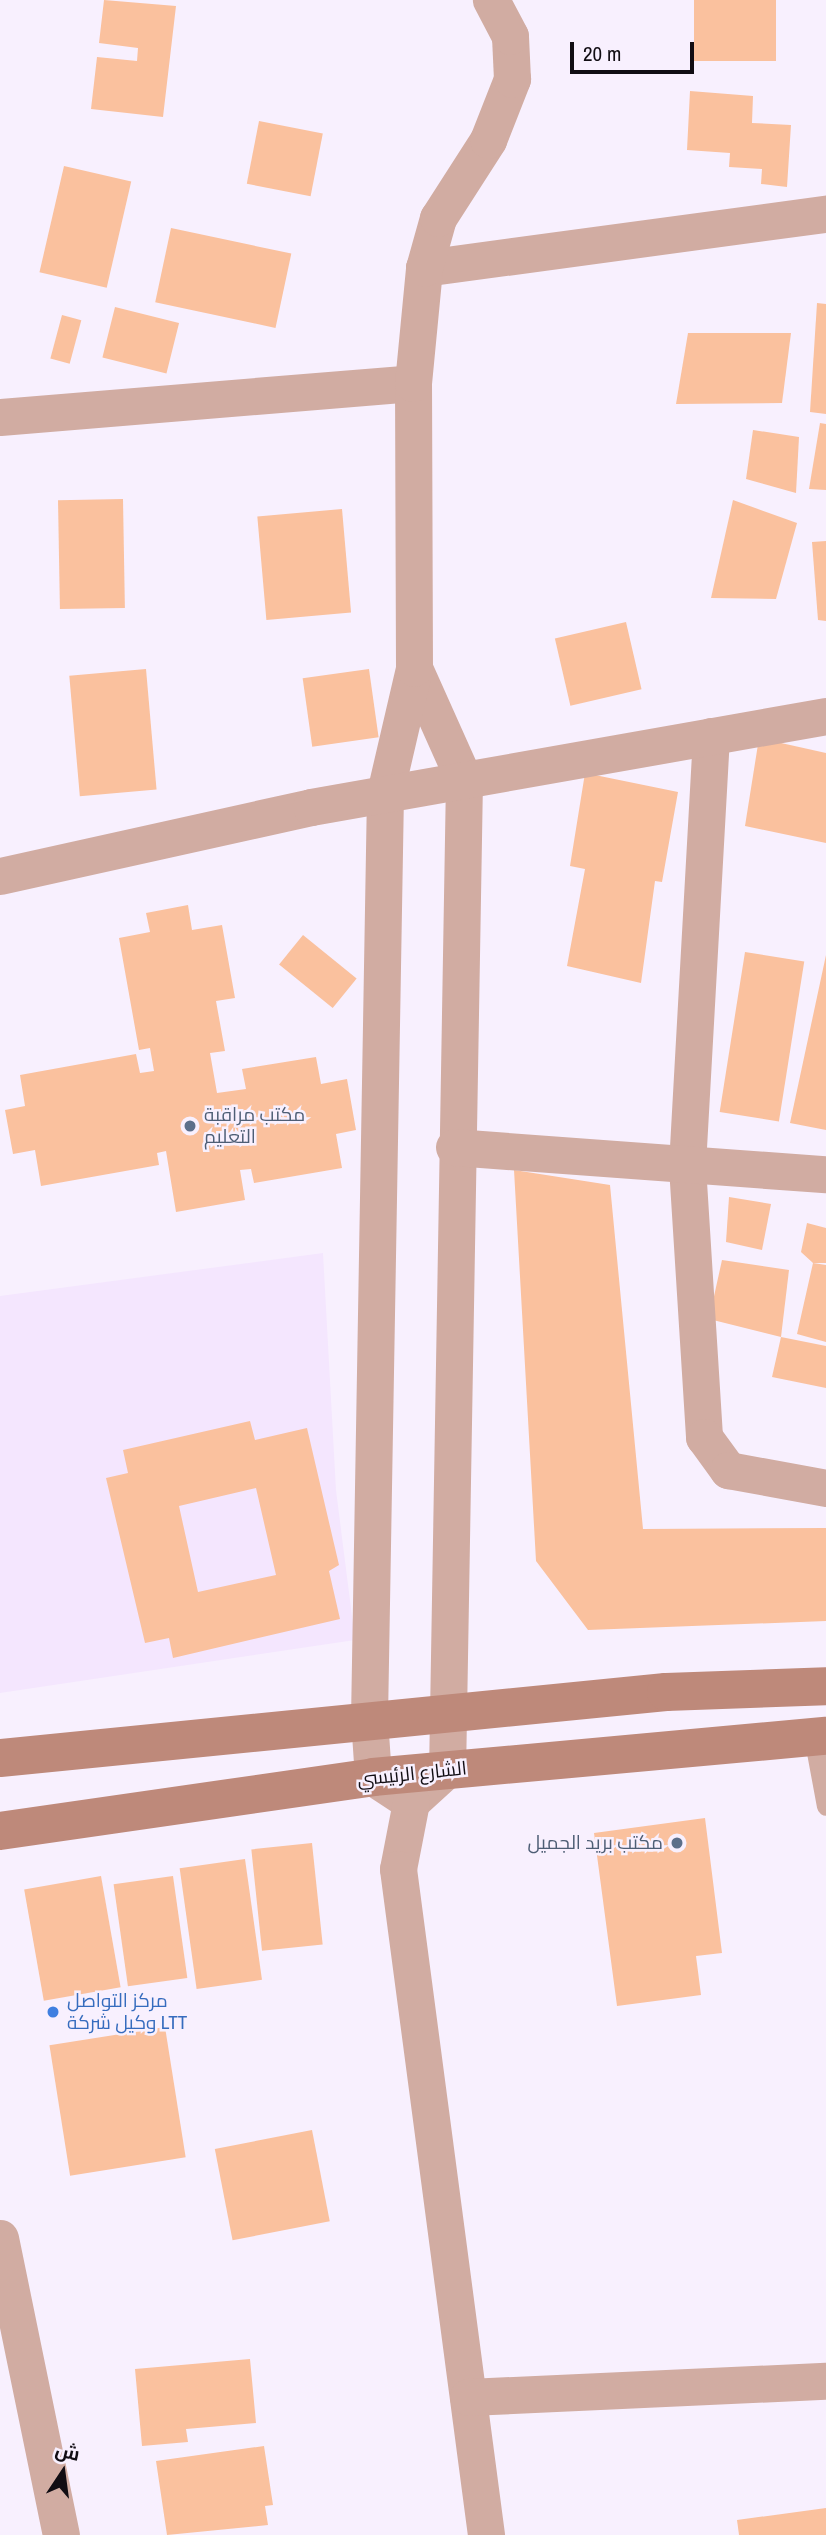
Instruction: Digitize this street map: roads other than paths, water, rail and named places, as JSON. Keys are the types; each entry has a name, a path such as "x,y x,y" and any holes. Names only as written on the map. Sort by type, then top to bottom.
{"street":[{"path":"411,1802 373,1777 369,1719 385,793 414,668 414,383 424,268 438,218 488,140 512,79 510,36 491,0"},
{"path":"424,268 826,214"},
{"path":"0,417 414,383"},
{"path":"414,668 464,780 454,1147 447,1769 411,1802 398,1869 486,2535"},
{"path":"0,876 385,793 826,716"},
{"path":"711,736 687,1166 704,1437 728,1470 826,1488"},
{"path":"454,1147 826,1174"},
{"path":"0,1758 369,1719 666,1692 826,1686"},
{"name":"الشارع الرئيسي","path":"0,1831 373,1777 820,1736"},
{"path":"0,2238 61,2535"},
{"path":"468,2397 826,2381"}],"lane":[{"path":"820,1736 826,1806"}],"place":[{"name":"مكتب مراقبة التعليم","path":"190,1126"},
{"name":"مكتب بريد الجميل","path":"677,1843"},
{"name":"مركز التواصل وكيل شركة LTT","path":"53,2012"}]}
